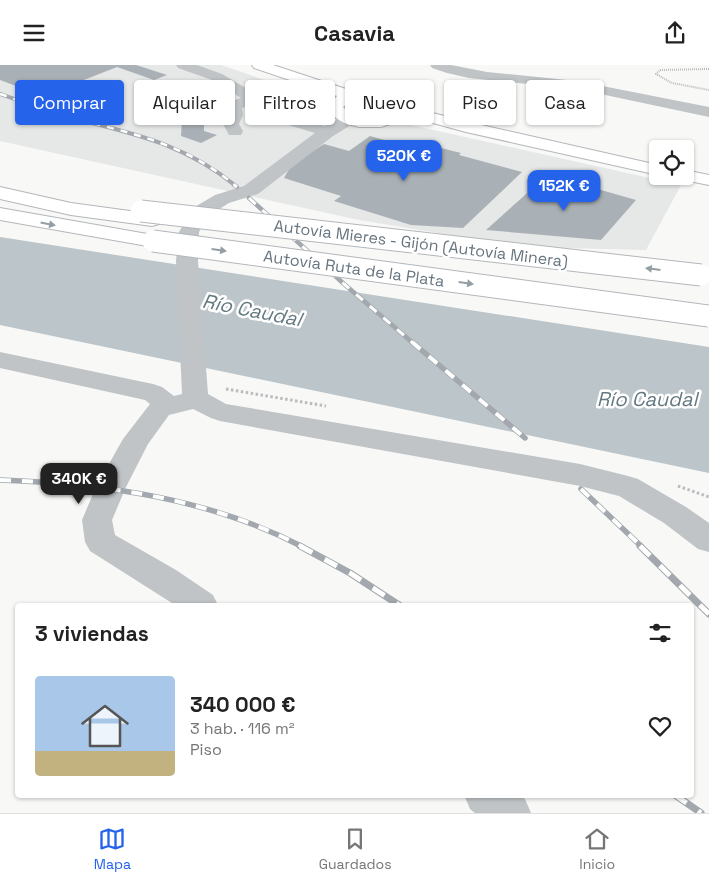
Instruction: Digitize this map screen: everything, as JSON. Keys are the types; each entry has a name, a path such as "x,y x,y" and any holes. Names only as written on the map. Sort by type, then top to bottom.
{"highway":[{"path":"259,65 345,93"},
{"path":"345,98 339,101 335,107 339,114 345,117"},
{"path":"434,118 649,168"},
{"path":"694,177 709,180"},
{"name":"Autovía Ruta de la Plata","path":"0,192 71,209 149,224 709,316"},
{"name":"Autovía Ruta de la Plata","path":"0,214 54,225 149,224 706,281"}],"street":[{"path":"184,65 217,77 245,94"},
{"path":"437,65 457,72 605,90 709,112"},
{"path":"182,402 192,369 187,261 189,232 200,212 222,199 251,190 328,132 345,122"},
{"path":"232,125 235,131"},
{"path":"304,125 328,132"},
{"path":"0,360 153,393 220,412 580,475 628,487 675,515 709,540"},
{"path":"182,402 160,409 137,439 96,520 101,542 198,603"},
{"path":"488,798 511,813"}],"path":[{"path":"709,69 660,70 656,73 658,77 675,83 709,90"}],"shaded area":[{"path":"0,65 221,65 264,80 245,80 245,125 335,125 335,104 345,108 345,125 411,125 649,178 649,185 681,185 646,250 522,247 359,220 0,141"}],"water":[{"name":"Río Caudal","path":"0,237 709,347 709,473 0,325"}],"building":[{"path":"0,65 136,65 167,75 154,80 117,67 84,80 15,80 15,86 0,80"},
{"path":"182,125 204,125 204,131 217,135 201,143 181,136"},
{"path":"370,136 408,147 395,157 421,164 441,148 461,153 459,155 522,172 463,228 411,225 334,201 341,196 284,178 292,164 324,144 349,151"},
{"path":"545,177 585,189 587,186 636,200 601,240 486,230"}],"railway":[{"path":"0,94 47,111 126,132 171,147 215,170 236,186"},
{"path":"249,198 344,284 413,343"},
{"path":"412,342 525,438"},
{"path":"0,480 78,485 117,490 194,505 231,516 303,547"},
{"path":"581,489 642,547"},
{"path":"300,546 350,573 396,603"},
{"path":"640,546 709,614"},
{"path":"679,798 701,813"}]}
